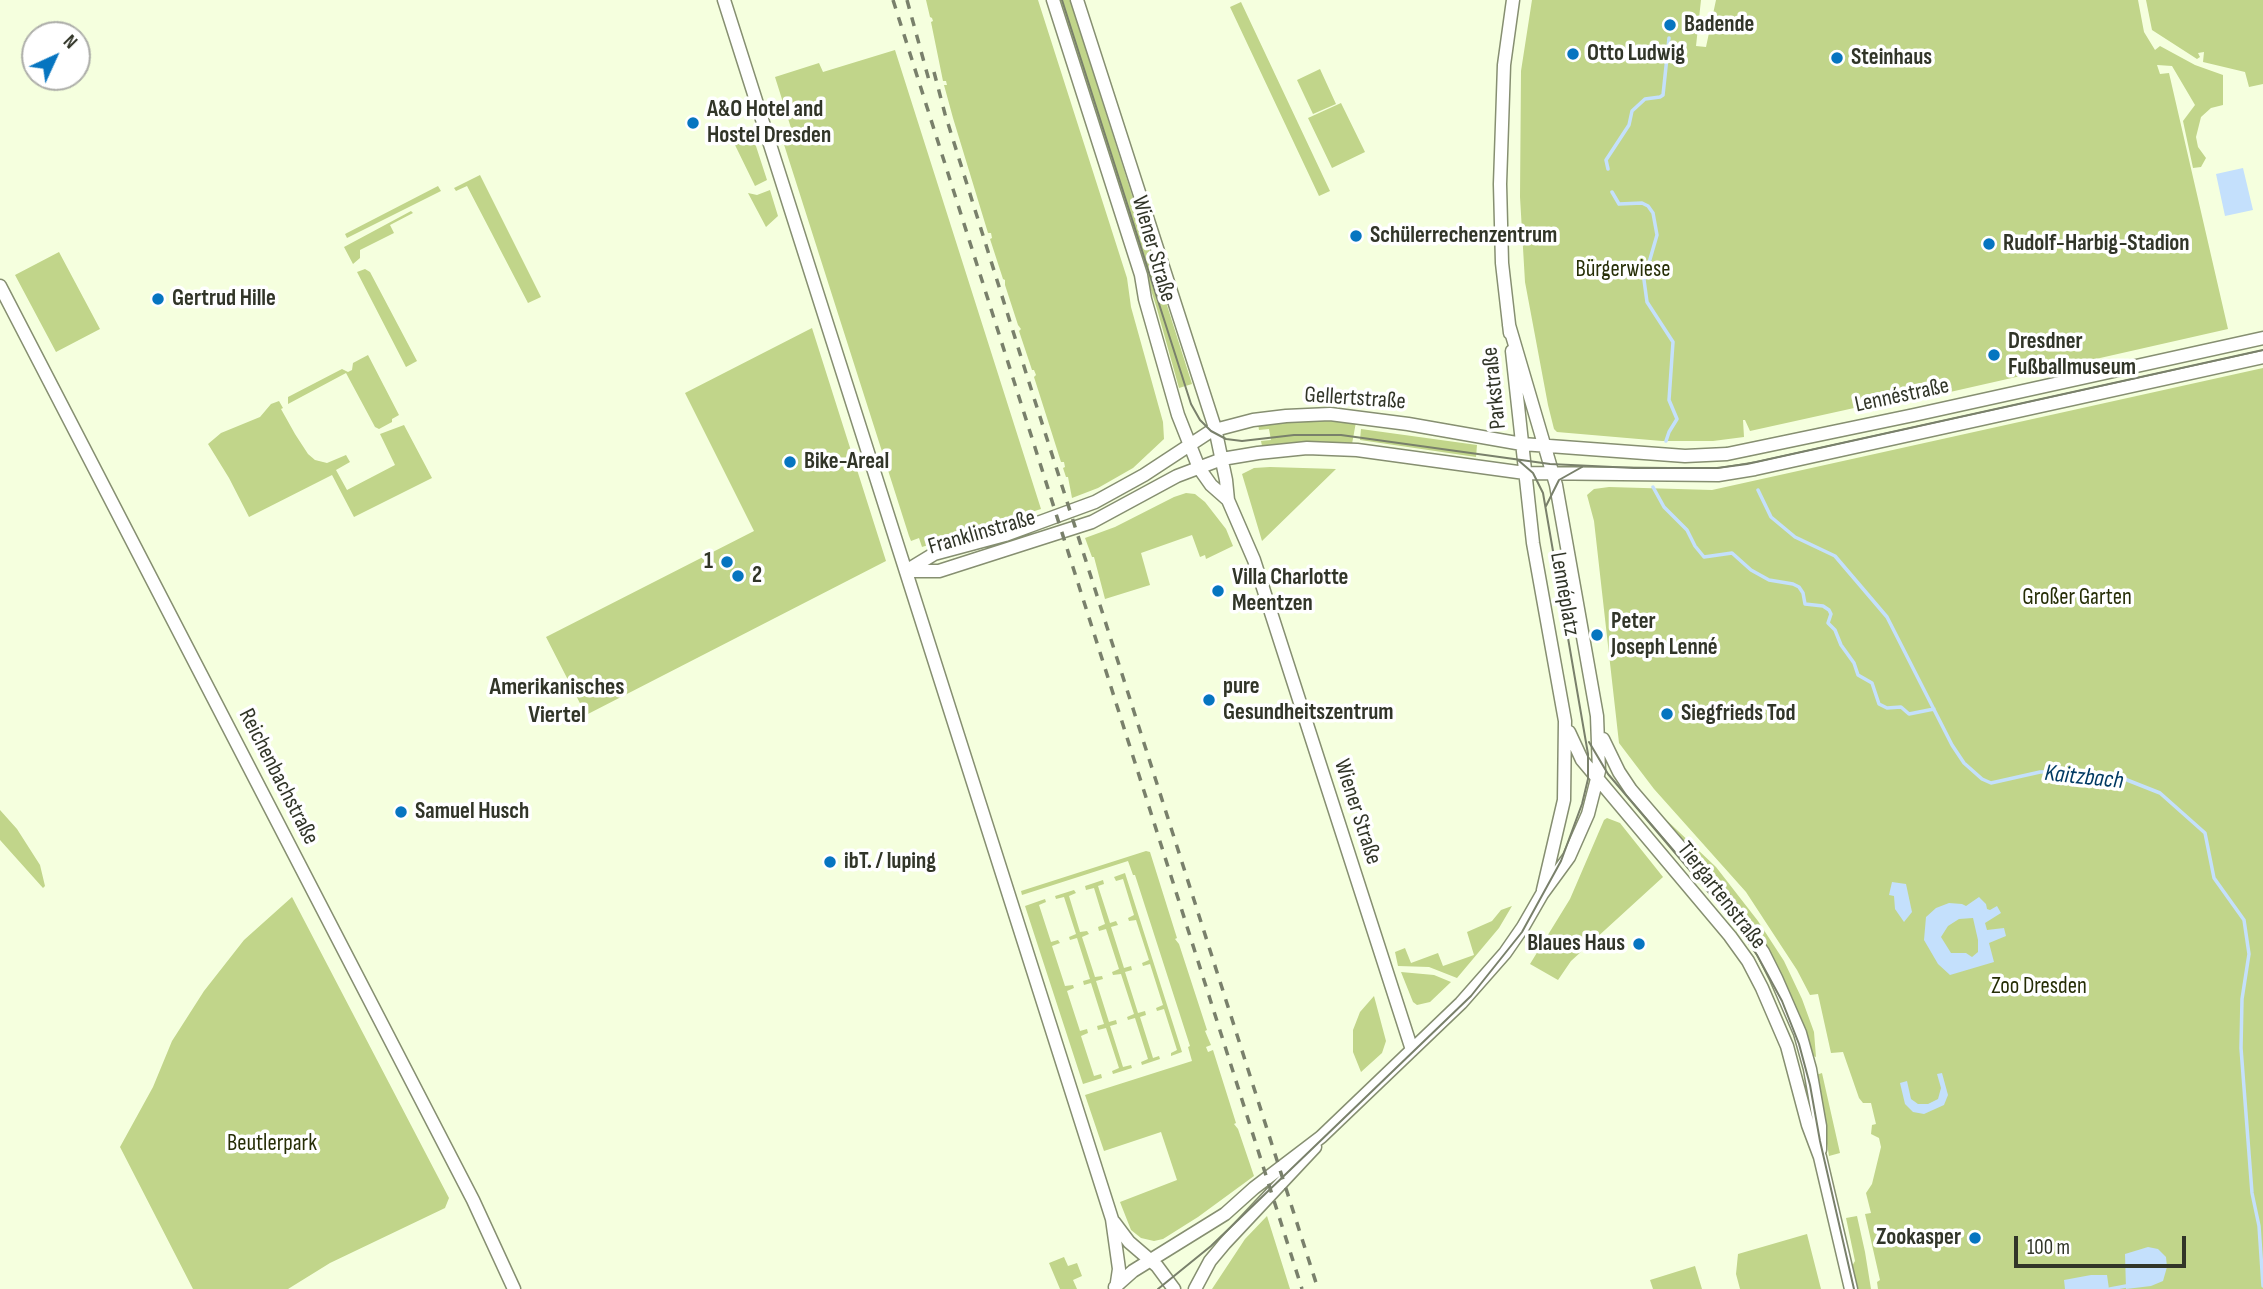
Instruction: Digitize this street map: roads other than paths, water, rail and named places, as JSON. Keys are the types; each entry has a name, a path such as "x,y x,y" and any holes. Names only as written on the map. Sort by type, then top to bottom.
{"main road":[{"path":"724,0 1112,1219 1119,1269 1115,1288"},
{"name":"Wiener Straße","path":"1054,0 1141,275 1145,299 1188,444 1199,468 1211,485 1228,500"},
{"name":"Wiener Straße","path":"1077,0 1215,428 1228,500 1254,560 1412,1050"},
{"path":"1509,326 1502,263 1500,184 1504,65 1513,0"},
{"name":"Reichenbachstraße","path":"0,286 473,1200 514,1289"},
{"name":"Parkstraße","path":"1509,326 1522,443"},
{"name":"Parkstraße","path":"1509,326 1545,445"},
{"name":"Lennéstraße","path":"1545,445 1685,456 1727,454 2263,338"},
{"name":"Lennéstraße","path":"1552,472 1688,476 1743,471 2263,357"},
{"name":"Gellertstraße","path":"1188,444 1215,428 1286,416 1330,415 1448,430 1522,443"},
{"path":"1522,443 1545,445"},
{"name":"Lennéplatz","path":"1522,443 1534,550 1565,721"},
{"name":"Franklinstraße","path":"905,571 934,554 1024,528 1096,502 1144,475 1188,444"},
{"name":"Lennéplatz","path":"1545,445 1558,494 1597,716"},
{"path":"1199,468 1222,459 1307,448 1357,450 1525,473 1552,472"},
{"name":"Franklinstraße","path":"905,571 939,571 1092,522 1177,476 1199,468"},
{"path":"1115,1288 1133,1271 1225,1214 1254,1188 1321,1137 1461,1003 1505,953 1569,857 1591,807 1600,762 1597,716"},
{"name":"Tiergartenstraße","path":"1597,716 1606,748 1619,772 1746,928 1787,998 1801,1033 1810,1069 1820,1126 1820,1157"},
{"path":"1542,894 1564,800 1565,721"},
{"name":"Tiergartenstraße","path":"1565,721 1574,747 1598,779 1713,913 1748,961 1787,1046 1808,1125 1820,1157 1851,1289"},
{"path":"1195,1289 1210,1261 1315,1148 1321,1137"},
{"path":"1112,1219 1129,1242 1152,1260 1174,1289"}],"water":[{"path":"2243,168 2253,210 2225,216 2216,174"},
{"path":"1892,882 1906,884 1912,912 1904,922 1895,909 1894,896 1889,895"},
{"path":"1979,897 1987,909 1997,906 2001,913 1985,923 1987,930 2004,928 2006,936 1989,943 1994,962 1950,975 1938,964 1924,940 1926,917 1936,908 1949,903 1966,906","holes":["1973,918 1978,952 1972,957 1966,953 1951,953 1941,937 1948,926 1959,919"]},
{"path":"1942,1073 1948,1095 1944,1105 1924,1114 1913,1112 1905,1104 1900,1083 1907,1081 1911,1099 1918,1104 1928,1104 1938,1099 1941,1088 1937,1074"},
{"path":"2148,1247 2158,1249 2166,1257 2167,1267 2163,1281 2151,1286 2126,1289 2125,1254"},
{"path":"2107,1275 2109,1289 2065,1289 2064,1280"}],"waterway":[{"path":"1608,169 1606,160 1629,125 1632,111 1645,99 1663,95 1669,38"},
{"path":"1612,192 1619,204 1642,203 1653,213 1657,235 1644,280 1647,302 1673,342 1669,400 1677,419 1666,441"},
{"path":"1653,487 1664,507 1687,530 1704,557 1732,553 1751,570 1769,580 1799,587 1805,604 1823,606 1829,610 1831,614 1828,623 1835,630 1858,675 1872,683 1879,704 1887,708 1901,707 1909,714 1934,709"},
{"name":"Kaitzbach","path":"1758,490 1771,517 1795,537 1835,556 1887,617 1952,745 1964,763 1982,779 1991,783 2040,772 2081,771 2117,776 2160,793 2205,833 2214,878 2244,920 2249,954 2242,999 2241,1048 2252,1193 2259,1226 2263,1286"},
{"path":"2110,1289 2126,1286"}],"tram line":[{"path":"1062,0 1191,404 1200,420 1211,431 1226,439 1242,441 1294,435 1341,435 1550,464 1717,468 1747,464 2263,350"},
{"path":"1158,1289 1211,1246 1471,996 1522,932 1561,861 1582,804 1588,779 1588,754 1543,493 1533,473 1518,460"},
{"path":"1546,506 1559,480 1582,467"},
{"path":"1589,742 1608,774 1739,928 1782,1001 1799,1044 1810,1085 1854,1289"}],"railway":[{"path":"893,0 1302,1289"},
{"path":"907,0 930,84"},
{"path":"934,72 1027,376 1318,1289"}],"place":[{"name":"Badende","path":"1670,25"},
{"name":"Otto Ludwig","path":"1573,54"},
{"name":"Steinhaus","path":"1837,58"},
{"name":"A&O Hotel and Hostel Dresden","path":"693,123"},
{"name":"Schülerrechenzentrum","path":"1356,236"},
{"name":"Rudolf-Harbig-Stadion","path":"1989,244"},
{"name":"Gertrud Hille","path":"158,299"},
{"name":"Dresdner Fußballmuseum","path":"1994,355"},
{"name":"Bike-Areal","path":"790,462"},
{"name":"1","path":"727,562"},
{"name":"2","path":"738,576"},
{"name":"Villa Charlotte Meentzen","path":"1218,591"},
{"name":"Peter Joseph Lenné","path":"1597,635"},
{"name":"pure Gesundheitszentrum","path":"1209,700"},
{"name":"Siegfrieds Tod","path":"1667,714"},
{"name":"Samuel Husch","path":"401,812"},
{"name":"ibT. / luping","path":"830,862"},
{"name":"Blaues Haus","path":"1639,944"},
{"name":"Zookasper","path":"1975,1238"}],"district":[{"name":"Amerikanisches Viertel","path":"557,702"}],"park label":[{"name":"Bürgerwiese","path":"1623,270"},
{"name":"Großer Garten","path":"2077,598"},
{"name":"Zoo Dresden","path":"2039,987"},
{"name":"Beutlerpark","path":"272,1144"}]}
